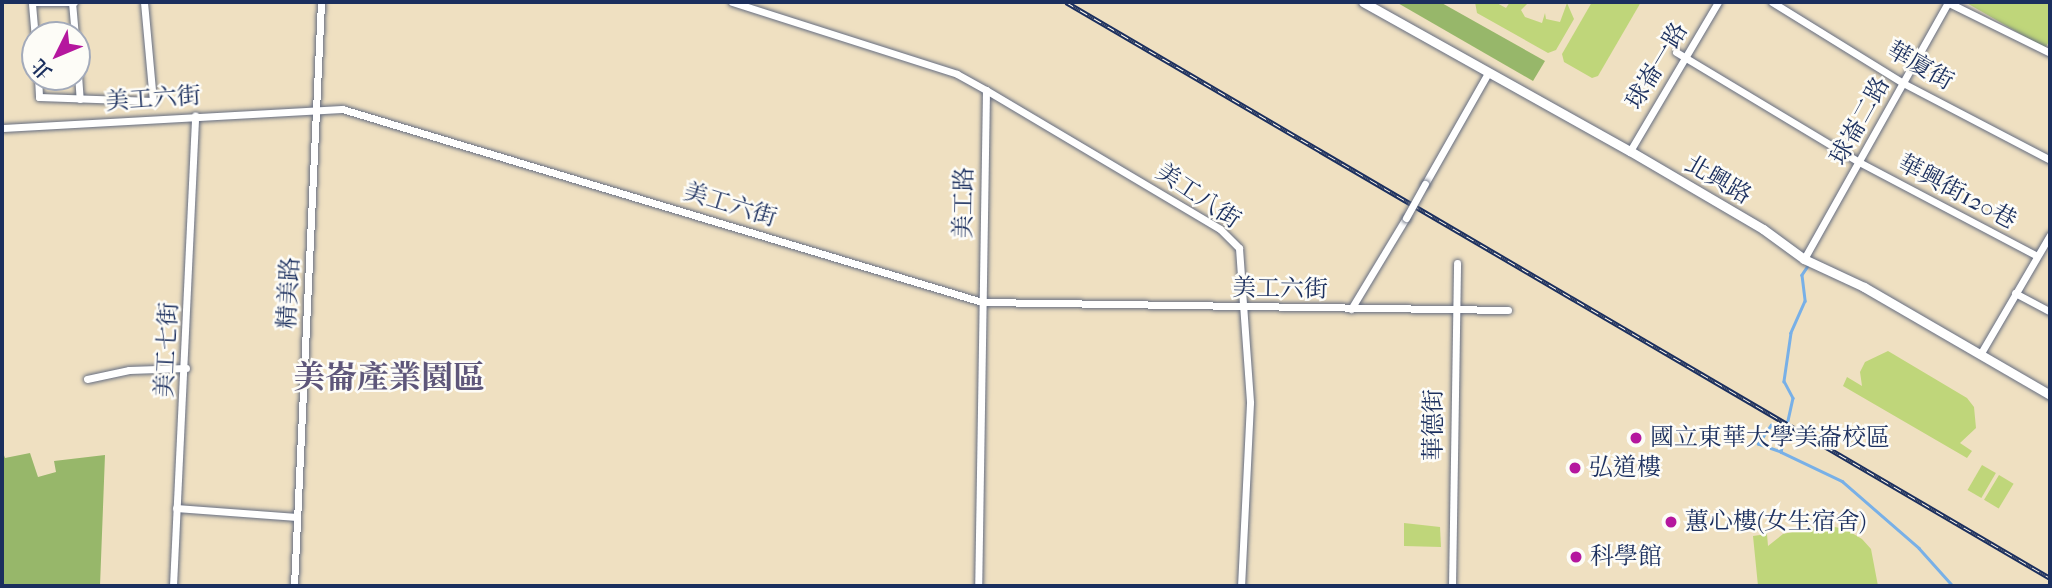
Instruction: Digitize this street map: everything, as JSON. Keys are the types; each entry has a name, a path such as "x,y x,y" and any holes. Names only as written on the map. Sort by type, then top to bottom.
{"street":[{"path":"33,21 32,3 73,2 74,21"},
{"path":"39,91 40,97 153,101 144,2"},
{"name":"精美路","path":"294,586 321,2"},
{"path":"732,2 957,74 986,90"},
{"name":"北興路","path":"1363,2 1487,75 1630,151 1763,229 1804,259 1981,353 2050,395"},
{"name":"球崙一路","path":"1630,151 1718,2"},
{"name":"華廈街","path":"1772,2 1903,83 2050,160"},
{"path":"1786,10 1791,2"},
{"path":"1948,2 2050,53"},
{"name":"球崙二路","path":"1804,259 1948,2"},
{"name":"華興街120巷","path":"1676,52 1859,162 2037,256"},
{"path":"1351,309 1487,75"},
{"name":"美工路","path":"978,586 986,90"},
{"name":"美工八街","path":"986,90 1220,229 1239,248 1250,403 1241,586"},
{"path":"79,91 80,99"},
{"name":"美工六街","path":"2,128 317,107 342,109 982,302 1508,310"},
{"name":"美工七街","path":"173,586 186,368 195,116"},
{"path":"1981,353 2050,234"},
{"name":"華德街","path":"1452,586 1454,310 1457,263"},
{"path":"2015,293 2050,312"},
{"path":"87,379 129,370 186,368"},
{"path":"176,508 297,517"}],"green space":[{"path":"1396,2 1440,2 1545,61 1533,81"},
{"path":"1475,2 1495,2 1506,8 1510,2 1529,2 1521,10 1525,17 1542,23 1545,13 1546,19 1560,22 1567,3 1574,19 1556,50 1548,53 1477,13"},
{"path":"1592,2 1641,2 1598,76 1592,78 1564,62 1562,54"},
{"path":"1965,2 2050,2 2050,40 2045,48"},
{"path":"1888,351 1967,398 1974,407 1976,428 1960,443 1972,451 1967,458 1843,386 1847,377 1862,386 1860,372 1865,362"},
{"path":"2,450 5,458 30,453 38,477 56,472 54,461 105,455 100,586 2,586"},
{"path":"1982,465 1996,473 1981,498 1968,490"},
{"path":"1999,475 2014,484 1999,509 1984,500"},
{"path":"1404,523 1440,527 1441,547 1404,546"},
{"path":"1825,525 1845,529 1862,539 1871,549 1878,586 1758,586 1753,536 1767,534 1768,546 1783,534"}],"waterway":[{"path":"1808,266 1802,275 1805,301 1791,333 1784,381 1793,398 1781,452 1842,481 1919,548 1953,586"},
{"path":"1781,452 1758,444 1771,425 1783,426"}],"railway":[{"path":"1066,2 2050,578"}],"place":[{"name":"國立東華大學美崙校區","path":"1636,438"},
{"name":"弘道樓","path":"1575,468"},
{"name":"蕙心樓(女生宿舍)","path":"1671,522"},
{"name":"科學館","path":"1576,557"}],"district":[{"name":"美崙產業園區","path":"389,378"}]}
